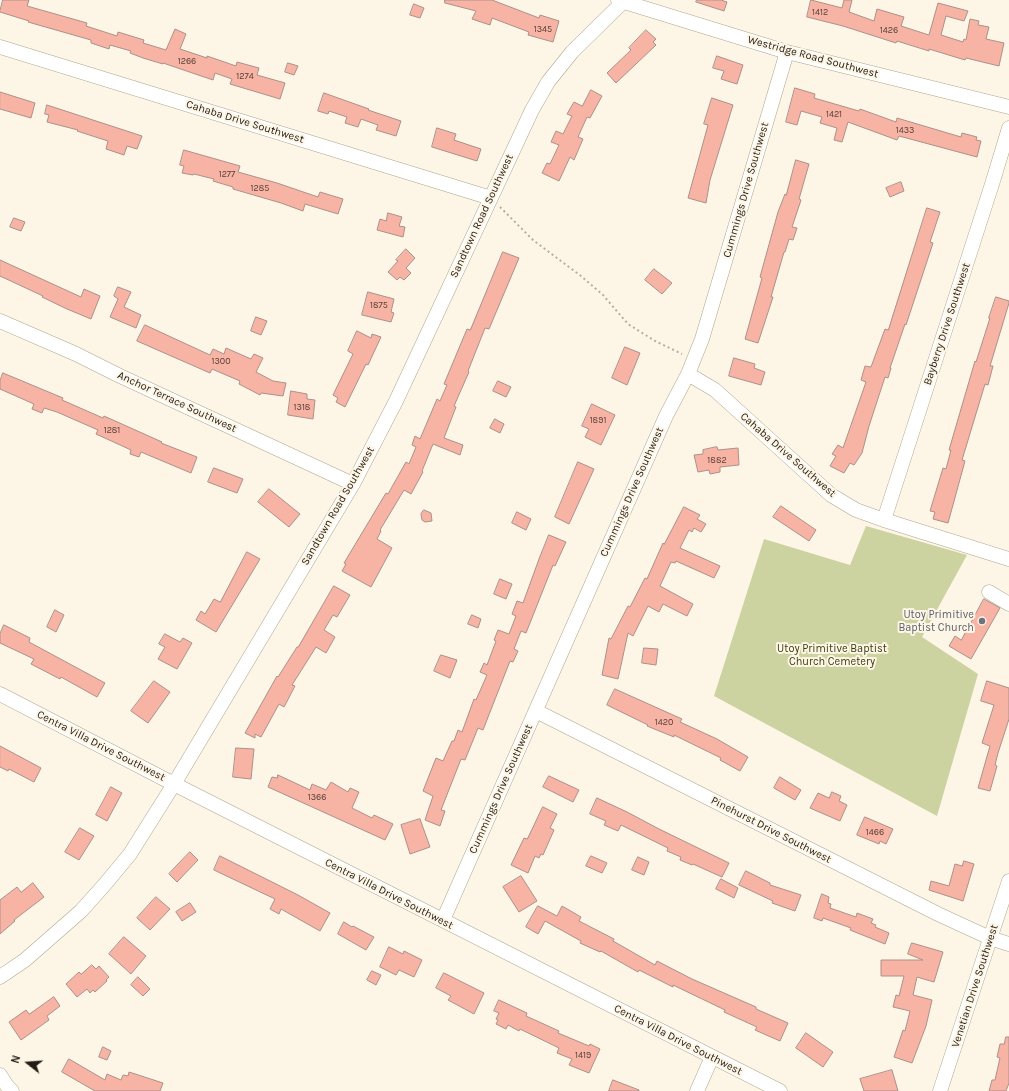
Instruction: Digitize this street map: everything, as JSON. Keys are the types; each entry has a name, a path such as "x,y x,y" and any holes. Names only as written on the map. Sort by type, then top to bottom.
{"street":[{"name":"Westridge Road Southwest","path":"622,1 787,52 1009,107"},
{"name":"Sandtown Road Southwest","path":"0,977 25,960 81,912 130,854 174,784 353,484 396,401 532,110 548,82 572,52 622,1"},
{"name":"Cahaba Drive Southwest","path":"0,47 491,198"},
{"name":"Cummings Drive Southwest","path":"442,920 666,416 688,374 702,339 787,52"},
{"name":"Bayberry Drive Southwest","path":"884,520 1009,128"},
{"name":"Anchor Terrace Southwest","path":"0,321 76,354 120,376 353,484"},
{"name":"Cahaba Drive Southwest","path":"688,374 715,390 831,494 856,510 1009,559"},
{"path":"989,592 1009,604"},
{"name":"Centra Villa Drive Southwest","path":"0,694 174,784 780,1091"},
{"name":"Pinehurst Drive Southwest","path":"536,711 938,914 990,938 1009,944"},
{"name":"Venetian Drive Southwest","path":"940,1091 1009,881"},
{"path":"697,1091 712,1057"},
{"path":"0,1075 12,1091"}],"path":[{"path":"491,198 533,240 581,276 603,296 628,324 655,341 694,359"}],"green space":[{"name":"Utoy Primitive Baptist Church Cemetery","path":"866,526 967,555 922,637 978,674 937,816 714,696 764,539 850,565"}],"building":[{"path":"3,0 29,0 27,6 87,23 86,26 117,36 118,32 144,40 143,43 166,50 175,29 186,34 180,49 236,66 237,62 259,68 257,75 285,83 280,99 230,84 232,79 215,73 213,80 163,63 143,58 130,53 131,51 110,45 109,49 91,43 91,40 28,22 29,21 0,12"},
{"path":"445,0 492,0 539,18 540,15 559,21 553,42 528,35 529,32 492,18 490,25 472,19 476,11 445,3"},
{"path":"697,0 721,0 727,2 724,11 696,2"},
{"path":"811,0 842,8 844,0 852,0 849,12 874,21 877,9 904,17 901,26 929,35 938,3 968,11 964,21 946,16 941,35 963,42 964,39 966,40 970,19 979,21 978,25 989,27 986,39 1004,43 999,66 966,58 965,60 897,41 896,43 843,26 807,17"},
{"path":"414,4 424,8 420,18 410,15"},
{"path":"646,30 656,39 653,42 656,45 616,83 607,73 631,50 629,48"},
{"path":"717,56 743,65 737,84 721,79 724,71 713,68"},
{"path":"288,63 298,66 294,75 285,72"},
{"path":"795,88 815,94 814,98 859,111 860,109 896,122 897,118 961,137 962,133 977,137 976,140 981,141 977,157 899,136 897,140 848,122 842,142 834,140 837,128 820,123 822,117 801,111 797,125 786,122"},
{"path":"591,90 602,96 590,118 587,117 578,137 583,139 574,160 570,157 559,181 542,173 547,163 550,164 559,145 551,142 556,131 563,134 572,116 567,114 574,102 582,106"},
{"path":"0,92 35,103 31,118 0,109"},
{"path":"324,93 401,121 396,136 376,130 378,125 361,119 358,127 345,123 347,117 329,111 328,114 318,111"},
{"path":"712,98 733,105 710,180 706,203 688,198 708,125 704,124"},
{"path":"47,105 142,136 137,149 127,146 124,155 106,149 108,141 77,131 78,130 47,122 49,115 45,114"},
{"path":"437,128 456,134 454,140 481,149 477,161 432,147"},
{"path":"184,150 240,166 238,172 318,197 320,192 343,199 338,214 305,204 303,211 233,189 233,187 213,181 214,179 194,174 182,173 184,166 180,165"},
{"path":"796,160 809,164 799,199 801,200 792,227 797,228 793,240 789,239 784,252 771,297 773,297 758,343 745,339 778,212 785,194 786,195"},
{"path":"901,182 904,191 890,197 886,188"},
{"path":"927,208 940,212 930,242 933,243 890,368 888,378 885,377 862,453 854,465 850,463 844,473 830,466 836,456 832,454 838,445 843,448 866,382 861,380 865,366 871,367 885,329 888,330"},
{"path":"388,213 402,217 399,226 405,227 403,237 377,230 380,219 386,221"},
{"path":"14,218 25,222 21,231 10,227"},
{"path":"406,249 415,258 406,268 411,273 404,280 400,277 397,280 388,272"},
{"path":"503,252 519,258 489,329 485,328 468,371 469,372 454,406 456,407 444,438 463,445 460,455 433,444 422,471 423,472 411,494 404,490 380,530 381,531 377,539 392,548 371,587 342,571 346,564 344,563 386,493 388,494 406,462 409,464 416,447 412,445 415,436 420,439 437,399 440,401 447,385 444,384 467,329 470,330"},
{"path":"0,260 81,297 84,289 100,296 91,319 67,309 0,276"},
{"path":"654,269 672,283 662,294 645,280"},
{"path":"118,287 131,292 124,307 141,315 136,328 110,317 118,299 114,296"},
{"path":"368,292 394,299 391,312 394,313 391,322 362,315"},
{"path":"996,297 1009,301 1009,303 990,366 993,366 988,385 985,384 962,460 965,461 948,523 933,519 935,512 930,511 943,468 946,469 951,450 949,450 975,361 976,362"},
{"path":"256,317 267,321 261,335 251,331"},
{"path":"145,325 210,355 213,349 224,354 226,348 251,359 254,354 263,358 256,372 273,381 286,383 283,396 261,393 260,395 239,384 240,381 212,369 210,373 137,341"},
{"path":"357,331 371,338 372,334 381,337 368,365 366,364 345,407 336,402 338,398 333,395 353,354 348,351"},
{"path":"625,347 640,353 627,385 612,378"},
{"path":"734,358 755,364 754,368 765,372 761,385 729,376"},
{"path":"3,373 63,398 62,400 103,418 104,416 162,442 161,443 197,457 191,473 141,452 139,457 130,454 131,450 96,434 98,430 57,412 44,408 42,413 32,409 34,404 0,389 0,381"},
{"path":"498,381 511,387 506,397 493,391"},
{"path":"291,391 307,394 307,399 315,400 313,419 288,415"},
{"path":"592,404 615,415 601,445 585,437 589,429 582,426"},
{"path":"495,419 504,424 500,433 490,428"},
{"path":"717,447 718,450 738,448 739,465 720,467 720,472 710,474 709,470 698,472 694,455 703,454 703,450"},
{"path":"578,462 594,469 569,524 555,517"},
{"path":"214,468 243,479 237,493 208,482"},
{"path":"269,489 300,514 289,527 258,502"},
{"path":"781,506 816,530 809,541 773,517"},
{"path":"684,507 700,515 697,519 706,524 701,532 694,528 692,532 689,530 680,548 720,566 714,578 676,561 675,563 671,562 660,586 693,604 687,616 663,604 659,612 648,606 633,636 628,633 618,679 602,675 609,638 611,639 628,606 630,607 645,578 647,579 663,543 664,544"},
{"path":"424,510 431,513 432,521 425,522 422,520 421,514"},
{"path":"517,512 531,519 526,530 512,523"},
{"path":"549,535 566,542 555,566 553,565 526,633 521,631 514,649 518,651 513,662 510,661 483,730 478,728 465,760 461,759 441,810 445,811 440,826 425,820 433,796 423,791 436,758 443,761 458,730 462,732 474,699 476,700 487,675 480,672 484,663 487,665 496,641 494,640 498,630 509,634 516,616 512,614 517,601 523,603"},
{"path":"247,552 260,559 216,632 196,620 201,611 205,614 214,599 220,602"},
{"path":"500,579 512,584 506,599 494,594"},
{"path":"334,586 350,595 337,617 333,615 324,630 335,637 326,653 316,647 292,685 295,686 284,707 279,704 261,737 255,734 255,738 245,733 277,676 278,677 298,647"},
{"name":"Utoy Primitive Baptist Church","path":"984,599 1000,608 971,659 949,646 955,636 961,640"},
{"path":"55,610 64,615 56,632 47,627"},
{"path":"472,615 481,619 478,628 468,624"},
{"path":"4,625 30,638 29,642 105,683 97,697 61,677 60,679 31,664 34,659 0,643 0,634"},
{"path":"165,634 180,642 183,638 192,643 177,669 158,659 165,647 159,644"},
{"path":"644,648 658,649 656,665 642,663"},
{"path":"441,655 457,660 450,678 434,671"},
{"path":"154,681 170,692 148,723 131,711"},
{"path":"987,681 1009,688 1009,719 998,753 995,765 997,766 990,791 978,788 990,746 982,743 994,705 981,701"},
{"path":"615,689 682,719 680,722 717,739 748,757 740,771 720,760 721,758 674,735 674,737 647,726 648,725 607,705"},
{"path":"0,746 41,768 34,782 9,769 8,771 0,767"},
{"path":"236,748 254,749 251,779 233,777"},
{"path":"278,775 310,790 312,784 326,790 331,782 348,792 350,788 359,792 352,808 372,818 374,815 393,824 385,840 268,787 272,777 277,778"},
{"path":"549,776 579,790 573,802 543,787"},
{"path":"780,777 801,790 795,800 774,788"},
{"path":"111,787 122,793 107,821 96,815"},
{"path":"832,792 841,796 839,801 847,805 840,821 810,808 818,793 829,798"},
{"path":"597,798 729,863 722,877 680,860 681,857 667,851 668,848 621,825 618,831 604,825 606,821 590,814"},
{"path":"543,807 557,814 550,828 554,830 543,855 541,854 539,858 535,856 528,873 511,865 524,838 527,839"},
{"path":"865,817 893,829 886,844 880,841 879,844 857,835"},
{"path":"420,819 430,847 410,854 401,825"},
{"path":"80,828 94,836 79,860 65,852"},
{"path":"190,852 198,860 177,882 169,874"},
{"path":"220,856 298,895 330,913 320,931 281,909 279,914 270,909 275,899 214,870"},
{"path":"591,856 607,863 602,873 586,866"},
{"path":"638,857 649,862 644,875 632,870"},
{"path":"964,861 974,864 963,901 929,890 931,881 949,886 955,864 962,866"},
{"path":"746,871 770,883 770,885 801,895 795,911 772,903 773,901 739,885"},
{"path":"521,876 537,901 519,912 503,887"},
{"path":"721,879 738,888 734,898 716,889"},
{"path":"33,883 44,897 14,920 15,921 0,934 0,900 17,887 21,892"},
{"path":"822,894 829,897 828,903 831,904 830,908 856,917 857,913 873,919 871,923 876,925 875,927 889,933 885,944 850,930 851,928 823,918 822,921 814,918"},
{"path":"156,897 170,909 150,930 137,918"},
{"path":"190,903 196,912 182,921 176,912"},
{"path":"538,906 557,916 562,906 581,917 579,921 614,939 613,941 655,965 657,961 692,979 756,1007 756,1009 788,1023 780,1041 755,1030 757,1027 724,1012 725,1010 639,970 638,972 601,951 600,952 580,943 581,941 545,921 538,934 526,927"},
{"path":"344,922 374,937 366,950 338,934"},
{"path":"124,937 146,956 131,974 109,954"},
{"path":"912,943 943,952 934,982 917,977 913,995 932,1000 926,1026 912,1063 894,1057 903,1030 905,1031 910,1011 893,1007 896,995 899,996 904,976 881,976 881,960 923,960 908,954"},
{"path":"389,947 403,954 404,951 422,960 414,977 399,970 396,975 380,967"},
{"path":"92,965 96,969 99,966 109,977 106,980 107,981 95,992 93,990 90,993 87,989 77,997 66,984 79,972 81,974"},
{"path":"372,971 381,975 376,985 367,980"},
{"path":"444,973 484,993 474,1014 448,1000 451,996 436,988"},
{"path":"138,977 150,989 143,996 131,985"},
{"path":"54,997 60,1006 47,1016 49,1020 21,1040 9,1022 26,1010 29,1014"},
{"path":"499,1000 527,1013 526,1016 559,1031 558,1033 600,1049 589,1073 569,1065 572,1059 557,1053 559,1048 520,1029 519,1031 508,1025 506,1029 496,1024 498,1020 496,1019 499,1013 494,1011"},
{"path":"806,1033 833,1052 823,1067 796,1048"},
{"path":"1006,1037 1009,1037 1009,1083 1006,1091 989,1091 992,1080 995,1080 1000,1058 997,1057 1000,1044 1004,1044"},
{"path":"103,1047 111,1051 107,1060 99,1057"},
{"path":"69,1059 105,1080 107,1074 121,1080 123,1075 128,1076 129,1072 163,1083 160,1091 95,1091 62,1072"},
{"path":"892,1070 898,1091 864,1091 860,1079"},
{"path":"613,1080 639,1090 639,1091 609,1091"}],"place":[{"name":"Utoy Primitive Baptist Church","path":"982,621"}]}
